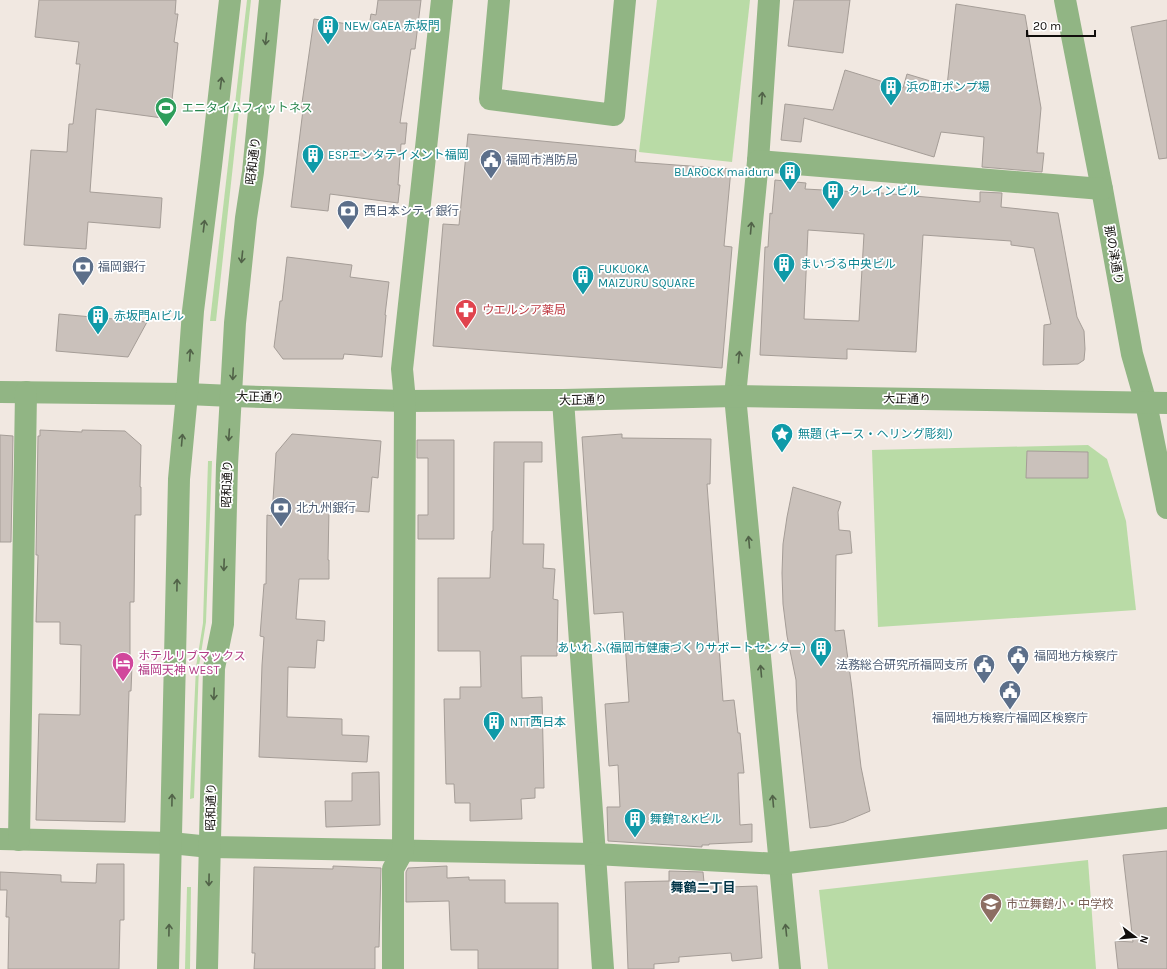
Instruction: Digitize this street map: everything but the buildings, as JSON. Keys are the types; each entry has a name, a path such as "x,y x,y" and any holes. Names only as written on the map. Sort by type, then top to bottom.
{"street":[{"path":"168,969 179,479 193,311 230,0"},
{"name":"昭和通り","path":"207,969 214,668 223,624 227,465 235,323 246,218 253,172 270,0"},
{"path":"393,969 393,869 403,851 405,400 402,369 442,0"},
{"path":"499,0 490,100 614,115 625,0"},
{"path":"769,0 758,161 735,396 790,969"},
{"name":"那の津通り","path":"1065,0 1102,189 1132,354 1157,403 1167,508"},
{"path":"758,161 1102,189"},
{"name":"大正通り","path":"0,392 187,394 405,400 563,400 735,396 1157,403"},
{"path":"26,392 9,839 171,844 210,847 595,854 779,864 1167,818"},
{"path":"563,400 604,969"}],"green space":[{"path":"247,0 251,0 216,321 210,321"},
{"path":"657,0 750,0 732,162 639,152"},
{"path":"1088,445 1107,459 1126,521 1136,610 878,627 872,450"},
{"path":"208,461 212,461 206,622 199,666 194,798 190,799 196,667 203,623"},
{"name":"市立舞鶴小・中学校","path":"1088,860 1096,969 828,969 819,890"},
{"path":"187,887 191,887 190,969 185,969"}],"place":[{"name":"NEW GAEA 赤坂門","path":"328,46"},
{"name":"浜の町ポンプ場","path":"891,106"},
{"name":"エニタイムフィットネス","path":"166,128"},
{"name":"ESPエンタテイメント福岡","path":"313,174"},
{"name":"福岡市消防局","path":"491,180"},
{"name":"BLAROCK maiduru","path":"790,192"},
{"name":"クレインビル","path":"833,210"},
{"name":"西日本シティ銀行","path":"348,230"},
{"name":"まいづる中央ビル","path":"784,284"},
{"name":"福岡銀行","path":"83,286"},
{"name":"FUKUOKA MAIZURU SQUARE","path":"583,296"},
{"name":"ウエルシア薬局","path":"466,330"},
{"name":"赤坂門AIビル","path":"98,336"},
{"name":"無題 (キース・ヘリング彫刻)","path":"782,454"},
{"name":"北九州銀行","path":"281,528"},
{"name":"あいれふ(福岡市健康づくりサポートセンター)","path":"821,668"},
{"name":"福岡地方検察庁","path":"1018,676"},
{"name":"ホテルリブマックス 福岡天神 WEST","path":"123,682"},
{"name":"法務総合研究所福岡支所","path":"984,684"},
{"name":"福岡地方検察庁福岡区検察庁","path":"1010,710"},
{"name":"NTT西日本","path":"494,742"},
{"name":"舞鶴T&Kビル","path":"635,838"},
{"name":"市立舞鶴小・中学校","path":"991,924"}],"district":[{"name":"舞鶴二丁目","path":"703,887"}]}
